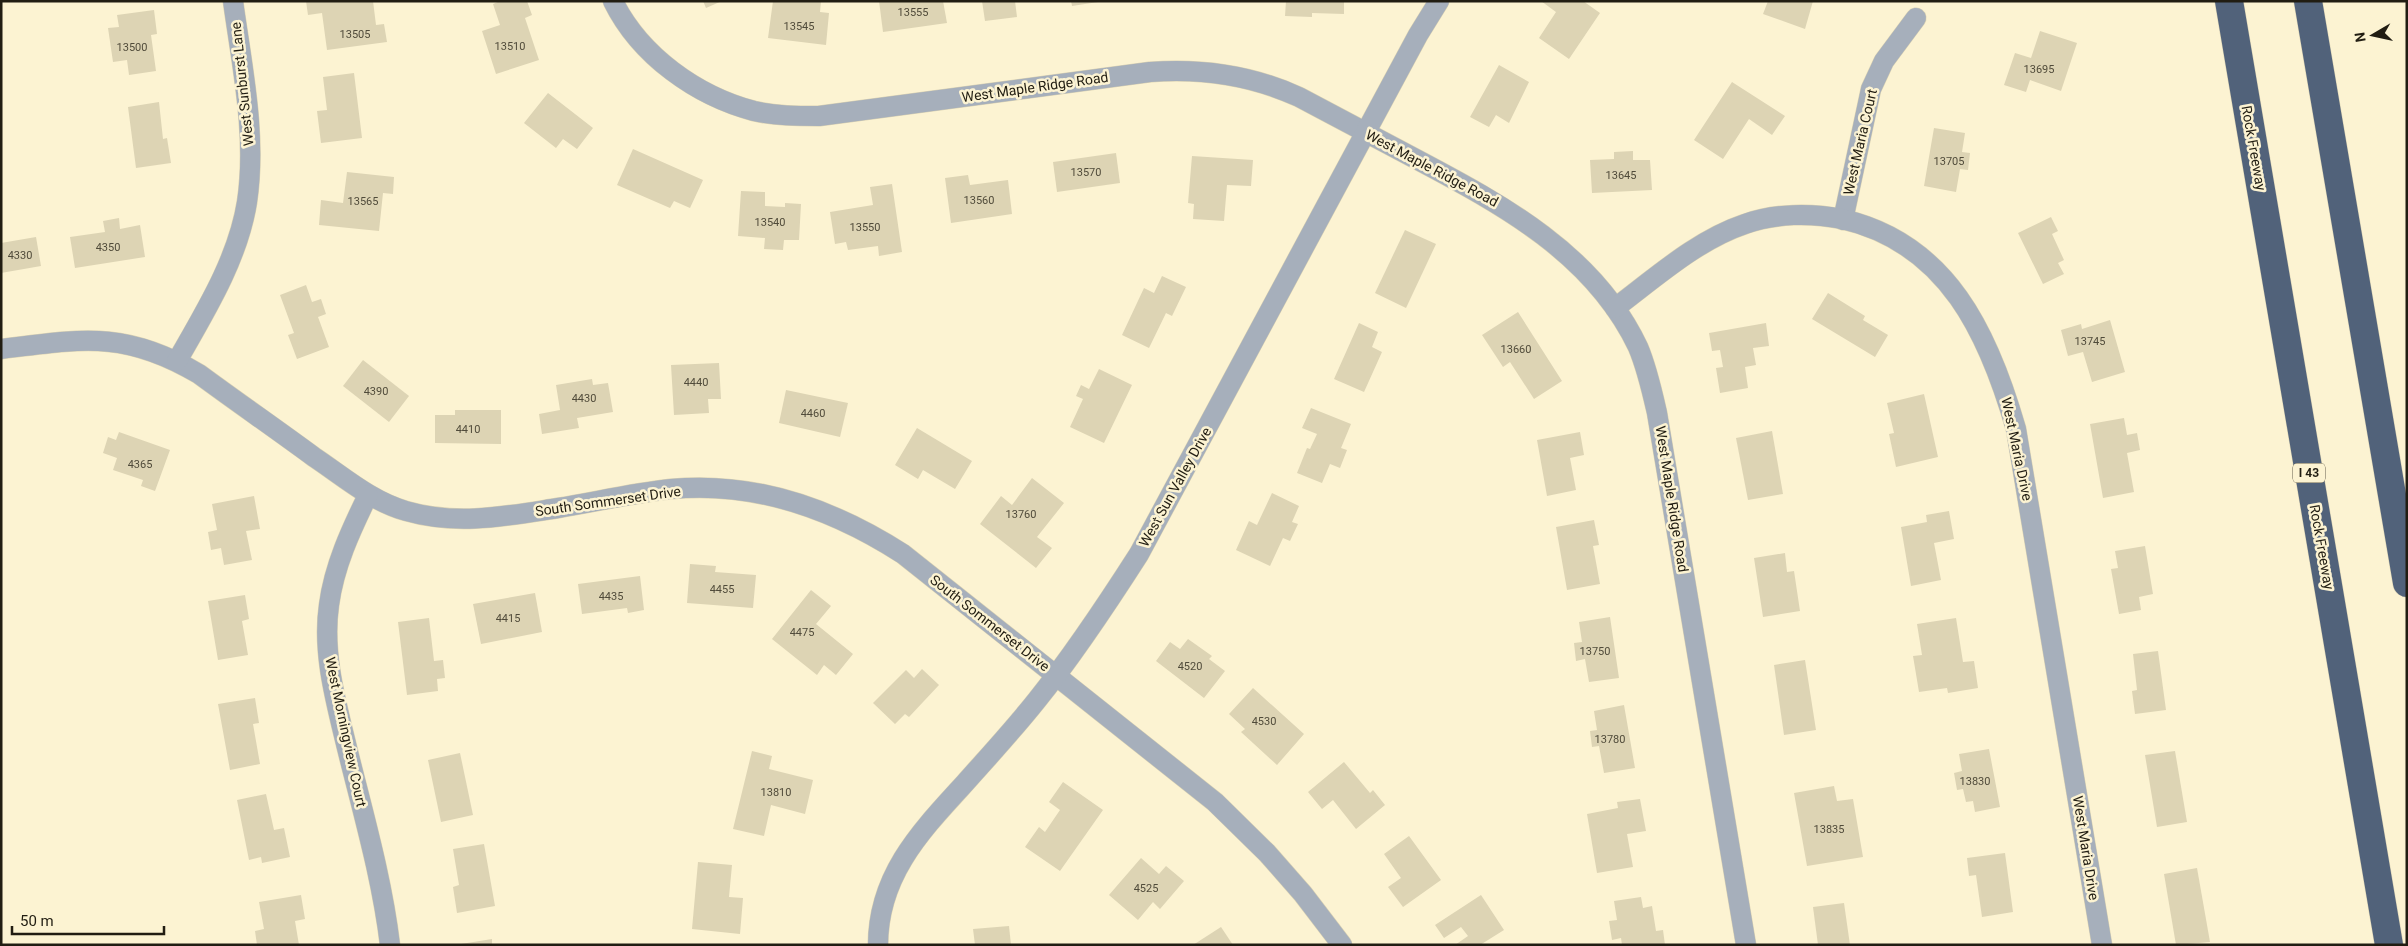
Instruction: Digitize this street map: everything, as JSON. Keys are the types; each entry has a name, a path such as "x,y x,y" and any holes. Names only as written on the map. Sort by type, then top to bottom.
{"highway":[{"name":"Rock Freeway","path":"2229,1 2389,945"},
{"path":"2308,1 2407,583"}],"street":[{"name":"West Sunburst Lane","path":"177,361 216,290 234,249 247,203 250,178 250,126 233,1"},
{"name":"West Maple Ridge Road","path":"613,1 630,28 658,60 694,86 727,102 755,111 789,116 819,116 1150,72 1179,70 1218,72 1278,87 1482,194 1538,229 1582,269 1614,308 1638,347 1647,371 1657,413 1746,945"},
{"name":"West Sun Valley Drive","path":"878,945 881,914 887,891 900,860 918,835 1004,740 1056,675 1139,554 1365,132 1418,35 1439,1"},
{"name":"West Maria Court","path":"1843,220 1870,89 1884,61 1916,18"},
{"name":"West Maria Drive","path":"1614,308 1711,240 1745,223 1784,216 1822,215 1862,224 1884,233 1916,251 1949,282 1979,329 2002,382 2016,430 2102,945"},
{"name":"South Sommerset Drive","path":"1,350 98,340 130,344 151,350 177,361 368,495 406,511 436,518 488,519 671,489 716,488 760,494 797,502 836,516 872,534 903,554 1215,802 1267,853 1303,894 1342,945"},
{"name":"West Morningview Court","path":"368,495 351,530 332,584 328,607 328,653 336,700 373,854 390,945"}],"building":[{"path":"306,1 373,1 376,25 384,24 387,42 327,50 322,13 308,15"},
{"path":"500,1 527,1 532,15 525,18 539,60 496,74 482,31 500,25 493,4"},
{"path":"703,1 722,1 706,8"},
{"path":"773,1 821,1 820,12 829,13 826,45 768,38"},
{"path":"879,1 943,1 947,23 883,32"},
{"path":"982,1 1015,1 1017,17 985,21"},
{"path":"1071,1 1098,1 1098,2 1072,6"},
{"path":"1286,1 1344,1 1344,14 1312,13 1312,17 1285,16"},
{"path":"1541,1 1583,1 1600,13 1569,59 1539,38 1556,12"},
{"path":"1768,1 1813,1 1805,29 1763,14"},
{"path":"154,10 157,34 151,35 156,71 129,75 127,60 113,62 108,28 119,27 117,15"},
{"path":"2040,31 2077,43 2061,91 2030,80 2026,92 2004,85 2015,53 2031,58"},
{"path":"1499,65 1529,82 1509,123 1496,115 1489,127 1470,117"},
{"path":"354,73 362,138 321,143 317,111 327,110 323,77"},
{"path":"1732,82 1785,116 1772,135 1749,119 1723,159 1694,140"},
{"path":"548,93 593,128 577,149 563,139 556,148 524,123"},
{"path":"159,102 163,139 167,138 171,163 136,168 128,107"},
{"path":"1934,128 1965,133 1962,152 1970,153 1968,170 1960,169 1956,192 1924,186"},
{"path":"633,149 703,180 690,208 674,201 670,208 617,185"},
{"path":"1633,151 1633,160 1650,160 1652,190 1592,193 1590,160 1614,159 1614,152"},
{"path":"1116,153 1120,183 1057,192 1053,162"},
{"path":"1192,156 1253,160 1251,186 1227,185 1224,221 1193,219 1194,204 1188,203"},
{"path":"347,172 394,177 393,194 383,193 379,231 319,225 321,200 343,203"},
{"path":"968,175 970,185 1008,180 1012,214 951,223 945,178"},
{"path":"892,184 902,252 879,256 878,246 848,250 846,242 835,244 830,212 873,205 870,187"},
{"path":"741,191 765,192 765,206 785,207 785,203 801,204 799,240 784,240 783,250 764,249 765,238 738,236"},
{"path":"2051,217 2058,231 2052,234 2064,260 2058,263 2064,274 2043,284 2018,233"},
{"path":"119,218 120,229 140,225 145,257 75,268 70,237 105,232 103,221"},
{"path":"1405,230 1436,244 1406,308 1375,293"},
{"path":"36,237 41,266 1,273 1,243"},
{"path":"1162,276 1186,287 1172,316 1166,313 1149,348 1122,335 1144,288 1154,293"},
{"path":"306,285 312,302 321,299 326,314 318,317 329,347 297,359 288,335 294,333 280,295"},
{"path":"1828,293 1865,316 1863,320 1888,335 1875,357 1812,319"},
{"path":"1518,312 1562,381 1534,399 1510,362 1503,367 1482,335"},
{"path":"2110,320 2125,372 2092,382 2083,352 2068,356 2061,330 2081,324 2082,329"},
{"path":"1359,323 1378,332 1372,347 1382,352 1364,392 1334,379"},
{"path":"1766,323 1769,346 1753,348 1756,365 1745,367 1748,388 1720,393 1716,368 1723,367 1720,350 1712,351 1709,333"},
{"path":"363,360 409,396 389,422 343,386"},
{"path":"719,363 721,399 708,399 709,413 674,415 671,365"},
{"path":"1099,369 1132,385 1104,443 1070,427 1083,399 1076,396 1081,385 1089,389"},
{"path":"592,379 593,385 608,383 613,412 577,418 579,428 542,434 539,414 560,410 556,385"},
{"path":"786,390 848,403 840,437 779,423"},
{"path":"1924,394 1938,457 1896,467 1889,434 1894,433 1887,403"},
{"path":"1311,408 1351,424 1341,448 1347,450 1340,468 1330,464 1322,483 1297,473 1307,448 1310,449 1317,434 1302,428"},
{"path":"455,410 501,410 501,444 435,443 435,415 455,415"},
{"path":"2124,418 2127,435 2137,433 2140,450 2127,453 2134,492 2103,498 2090,424"},
{"path":"917,428 972,461 955,489 923,470 918,479 895,465"},
{"path":"1772,431 1783,494 1748,500 1736,438"},
{"path":"119,432 170,450 155,491 141,486 143,480 113,470 117,458 103,453 108,437 116,440"},
{"path":"1580,432 1584,455 1570,458 1576,490 1547,496 1537,440"},
{"path":"1032,478 1064,503 1037,537 1052,548 1036,568 980,524 1001,496 1012,505"},
{"path":"1272,493 1299,506 1292,522 1298,524 1290,541 1283,538 1270,566 1236,550 1249,521 1257,525"},
{"path":"254,496 260,529 246,531 252,560 224,565 221,548 211,550 208,532 217,530 212,504"},
{"path":"1949,511 1954,539 1934,543 1941,580 1911,586 1901,527 1927,522 1926,515"},
{"path":"1594,520 1599,545 1593,546 1600,584 1567,590 1556,527"},
{"path":"2145,546 2153,594 2139,597 2141,610 2119,614 2111,569 2118,568 2115,551"},
{"path":"1785,553 1787,572 1794,571 1800,611 1763,617 1754,558"},
{"path":"690,564 716,566 715,572 756,575 753,608 687,603"},
{"path":"640,576 644,610 628,613 627,608 582,614 578,584"},
{"path":"811,590 831,606 816,624 853,654 836,675 824,665 817,675 772,639"},
{"path":"535,593 542,632 481,644 473,604"},
{"path":"245,595 249,619 242,621 248,655 218,660 208,601"},
{"path":"1610,617 1619,678 1589,682 1585,659 1576,661 1574,643 1582,642 1579,622"},
{"path":"429,618 434,661 443,660 445,678 437,679 438,691 407,695 398,622"},
{"path":"1956,618 1963,662 1974,661 1978,688 1948,693 1947,688 1919,692 1913,656 1922,655 1917,624"},
{"path":"1188,639 1212,656 1209,659 1225,671 1204,698 1156,661 1170,642 1180,649"},
{"path":"2158,651 2166,710 2135,714 2132,691 2137,690 2133,654"},
{"path":"1805,660 1816,730 1784,735 1774,665"},
{"path":"922,669 939,685 909,717 905,714 895,724 873,703 906,670 914,678"},
{"path":"1253,688 1304,734 1277,765 1241,732 1245,729 1229,714"},
{"path":"255,698 259,723 253,724 260,764 230,770 218,704"},
{"path":"1624,705 1635,768 1604,773 1599,746 1592,747 1590,731 1597,730 1594,711"},
{"path":"1989,749 2000,807 1975,812 1973,801 1966,802 1963,789 1957,790 1954,773 1962,771 1959,754"},
{"path":"752,751 772,756 769,769 813,780 805,814 771,805 764,836 733,829"},
{"path":"2175,751 2187,822 2157,827 2145,755"},
{"path":"460,753 473,815 441,822 428,760"},
{"path":"1344,762 1370,793 1373,790 1385,805 1356,829 1333,800 1322,809 1308,792"},
{"path":"1063,782 1103,810 1060,871 1025,847 1039,827 1045,832 1060,810 1049,802"},
{"path":"1834,786 1837,801 1853,799 1863,857 1807,866 1794,793"},
{"path":"266,794 274,830 284,828 290,857 262,863 261,857 249,860 237,800"},
{"path":"1640,799 1646,831 1627,834 1633,867 1597,873 1587,814 1618,808 1617,802"},
{"path":"1409,836 1441,880 1403,907 1388,887 1401,878 1384,854"},
{"path":"484,844 495,906 457,913 453,887 459,885 453,849"},
{"path":"2005,853 2013,912 1982,917 1976,875 1969,876 1967,858"},
{"path":"1141,858 1159,874 1166,866 1184,881 1160,909 1153,902 1138,920 1109,895"},
{"path":"698,862 732,865 729,897 743,898 740,934 692,929"},
{"path":"2197,868 2210,942 2176,945 2164,874"},
{"path":"301,895 305,919 295,921 299,945 257,945 255,931 264,929 259,902"},
{"path":"1481,895 1504,930 1480,945 1455,945 1468,936 1461,927 1444,938 1435,925"},
{"path":"1641,897 1643,908 1652,906 1656,931 1663,930 1665,945 1622,945 1621,938 1612,940 1609,921 1617,920 1614,901"},
{"path":"1844,903 1850,945 1818,945 1813,907"},
{"path":"1009,926 1011,945 975,945 973,929"},
{"path":"1221,927 1233,945 1193,945"},
{"path":"492,939 492,945 461,945 461,944"}]}
